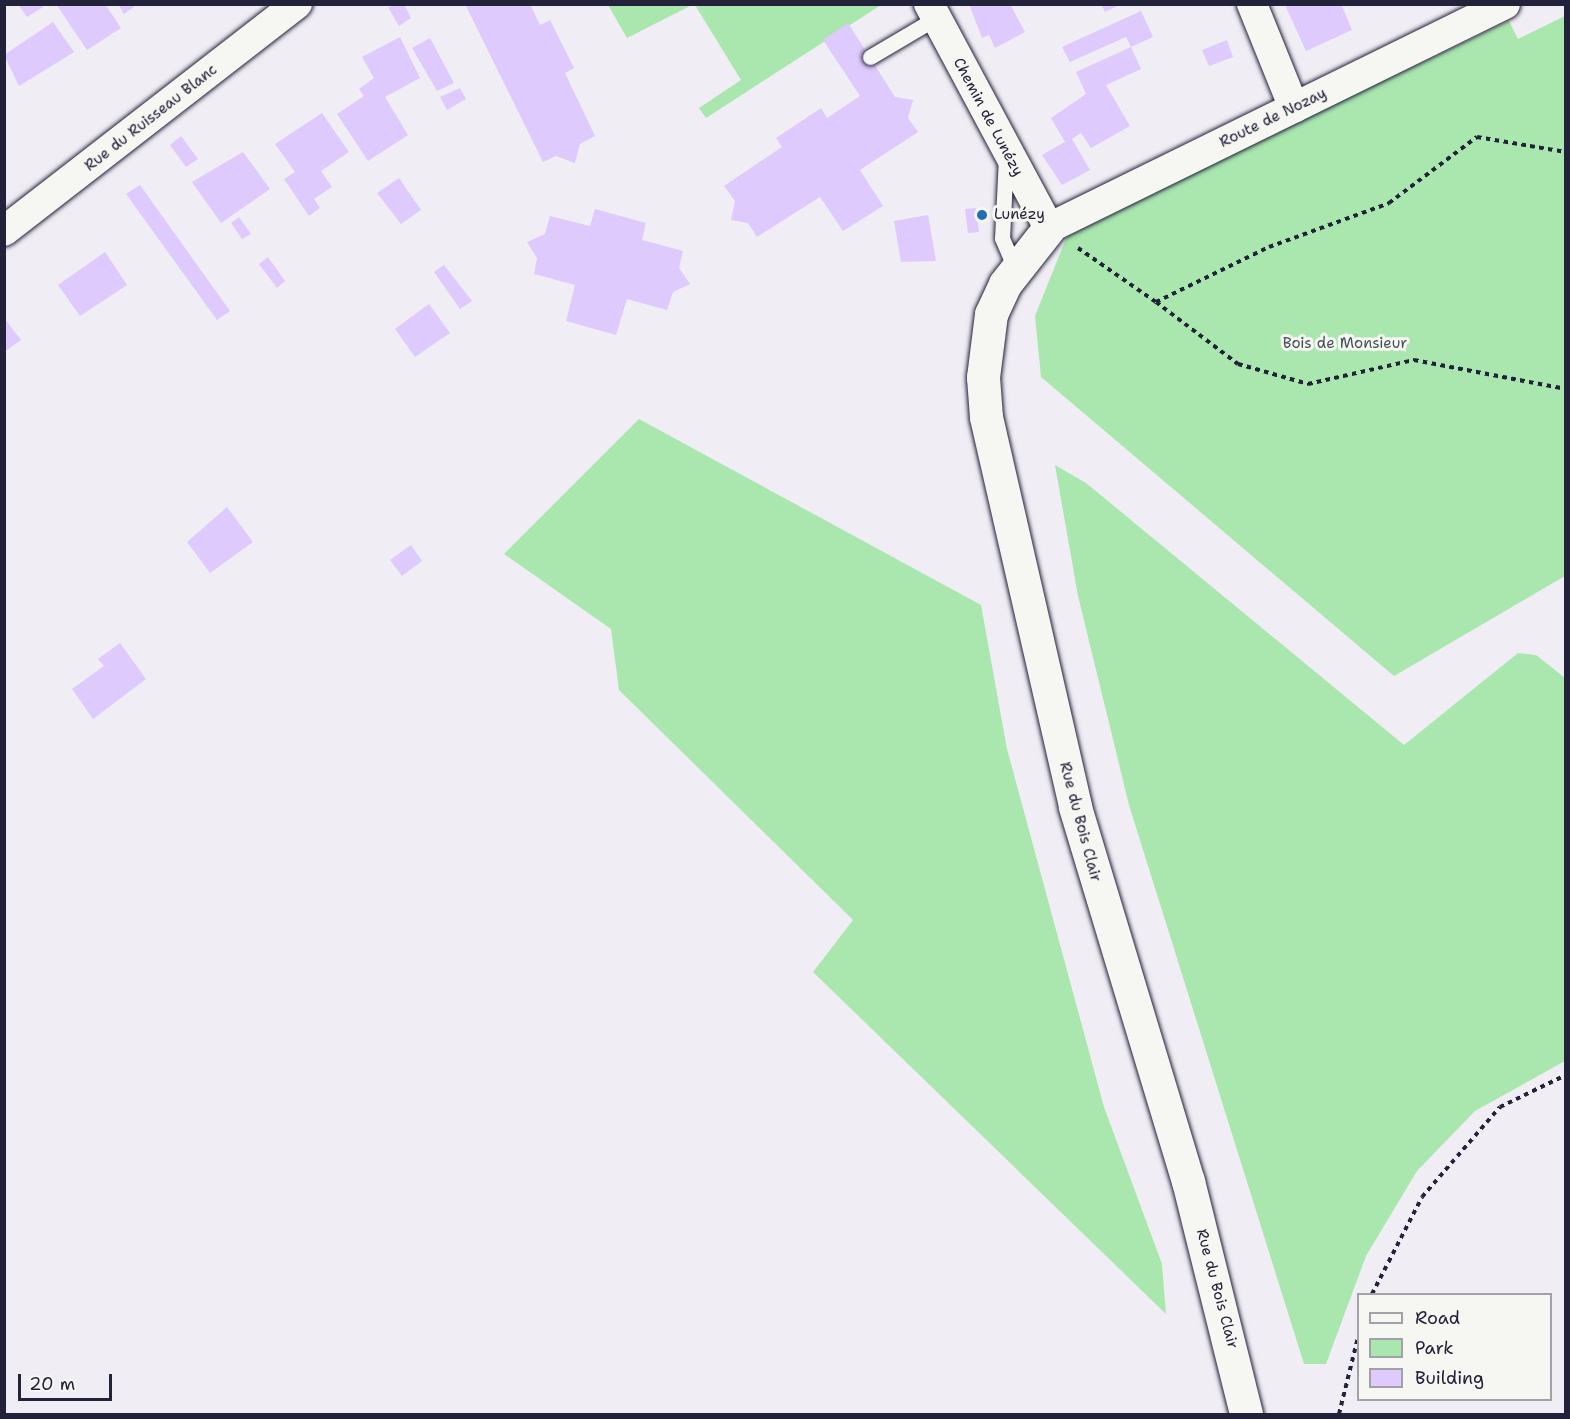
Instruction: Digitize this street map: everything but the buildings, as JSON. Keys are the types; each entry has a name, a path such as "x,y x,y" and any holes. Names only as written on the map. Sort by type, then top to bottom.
{"street":[{"name":"Rue du Ruisseau Blanc","path":"4,231 297,4"},
{"path":"1252,4 1294,108"},
{"name":"Route de Nozay","path":"1046,231 1505,4"},
{"name":"Chemin de Lunézy","path":"933,11 1046,231"},
{"name":"Rue du Bois Clair","path":"1046,231 1015,268 994,306 987,343 985,407 994,466 1075,807 1188,1181 1246,1414"}],"lane":[{"path":"870,57 933,11"},
{"path":"1006,151 1002,238 1015,268"}],"path":[{"path":"1156,302 1269,247 1389,203 1478,137 1566,152"},
{"path":"1046,231 1156,302 1238,364 1308,384 1414,360 1566,389"},
{"path":"1373,1293 1422,1197 1500,1107 1566,1075"},
{"path":"1339,1414 1357,1345"}],"green space":[{"path":"608,5 692,5 627,38"},
{"path":"695,5 881,5 706,118 699,108 741,80"},
{"name":"Bois de Monsieur","path":"1565,16 1565,576 1394,676 1041,377 1035,316 1069,231 1509,21 1518,39"},
{"path":"639,419 981,605 1007,749 1104,1107 1162,1264 1166,1314 813,972 853,920 619,690 611,629 504,554"},
{"path":"1055,465 1086,483 1404,745 1518,653 1536,655 1565,678 1565,1061 1475,1111 1417,1171 1366,1256 1326,1364 1304,1364 1129,805 1078,596"}],"place":[{"name":"Lunézy","path":"982,215"}]}
